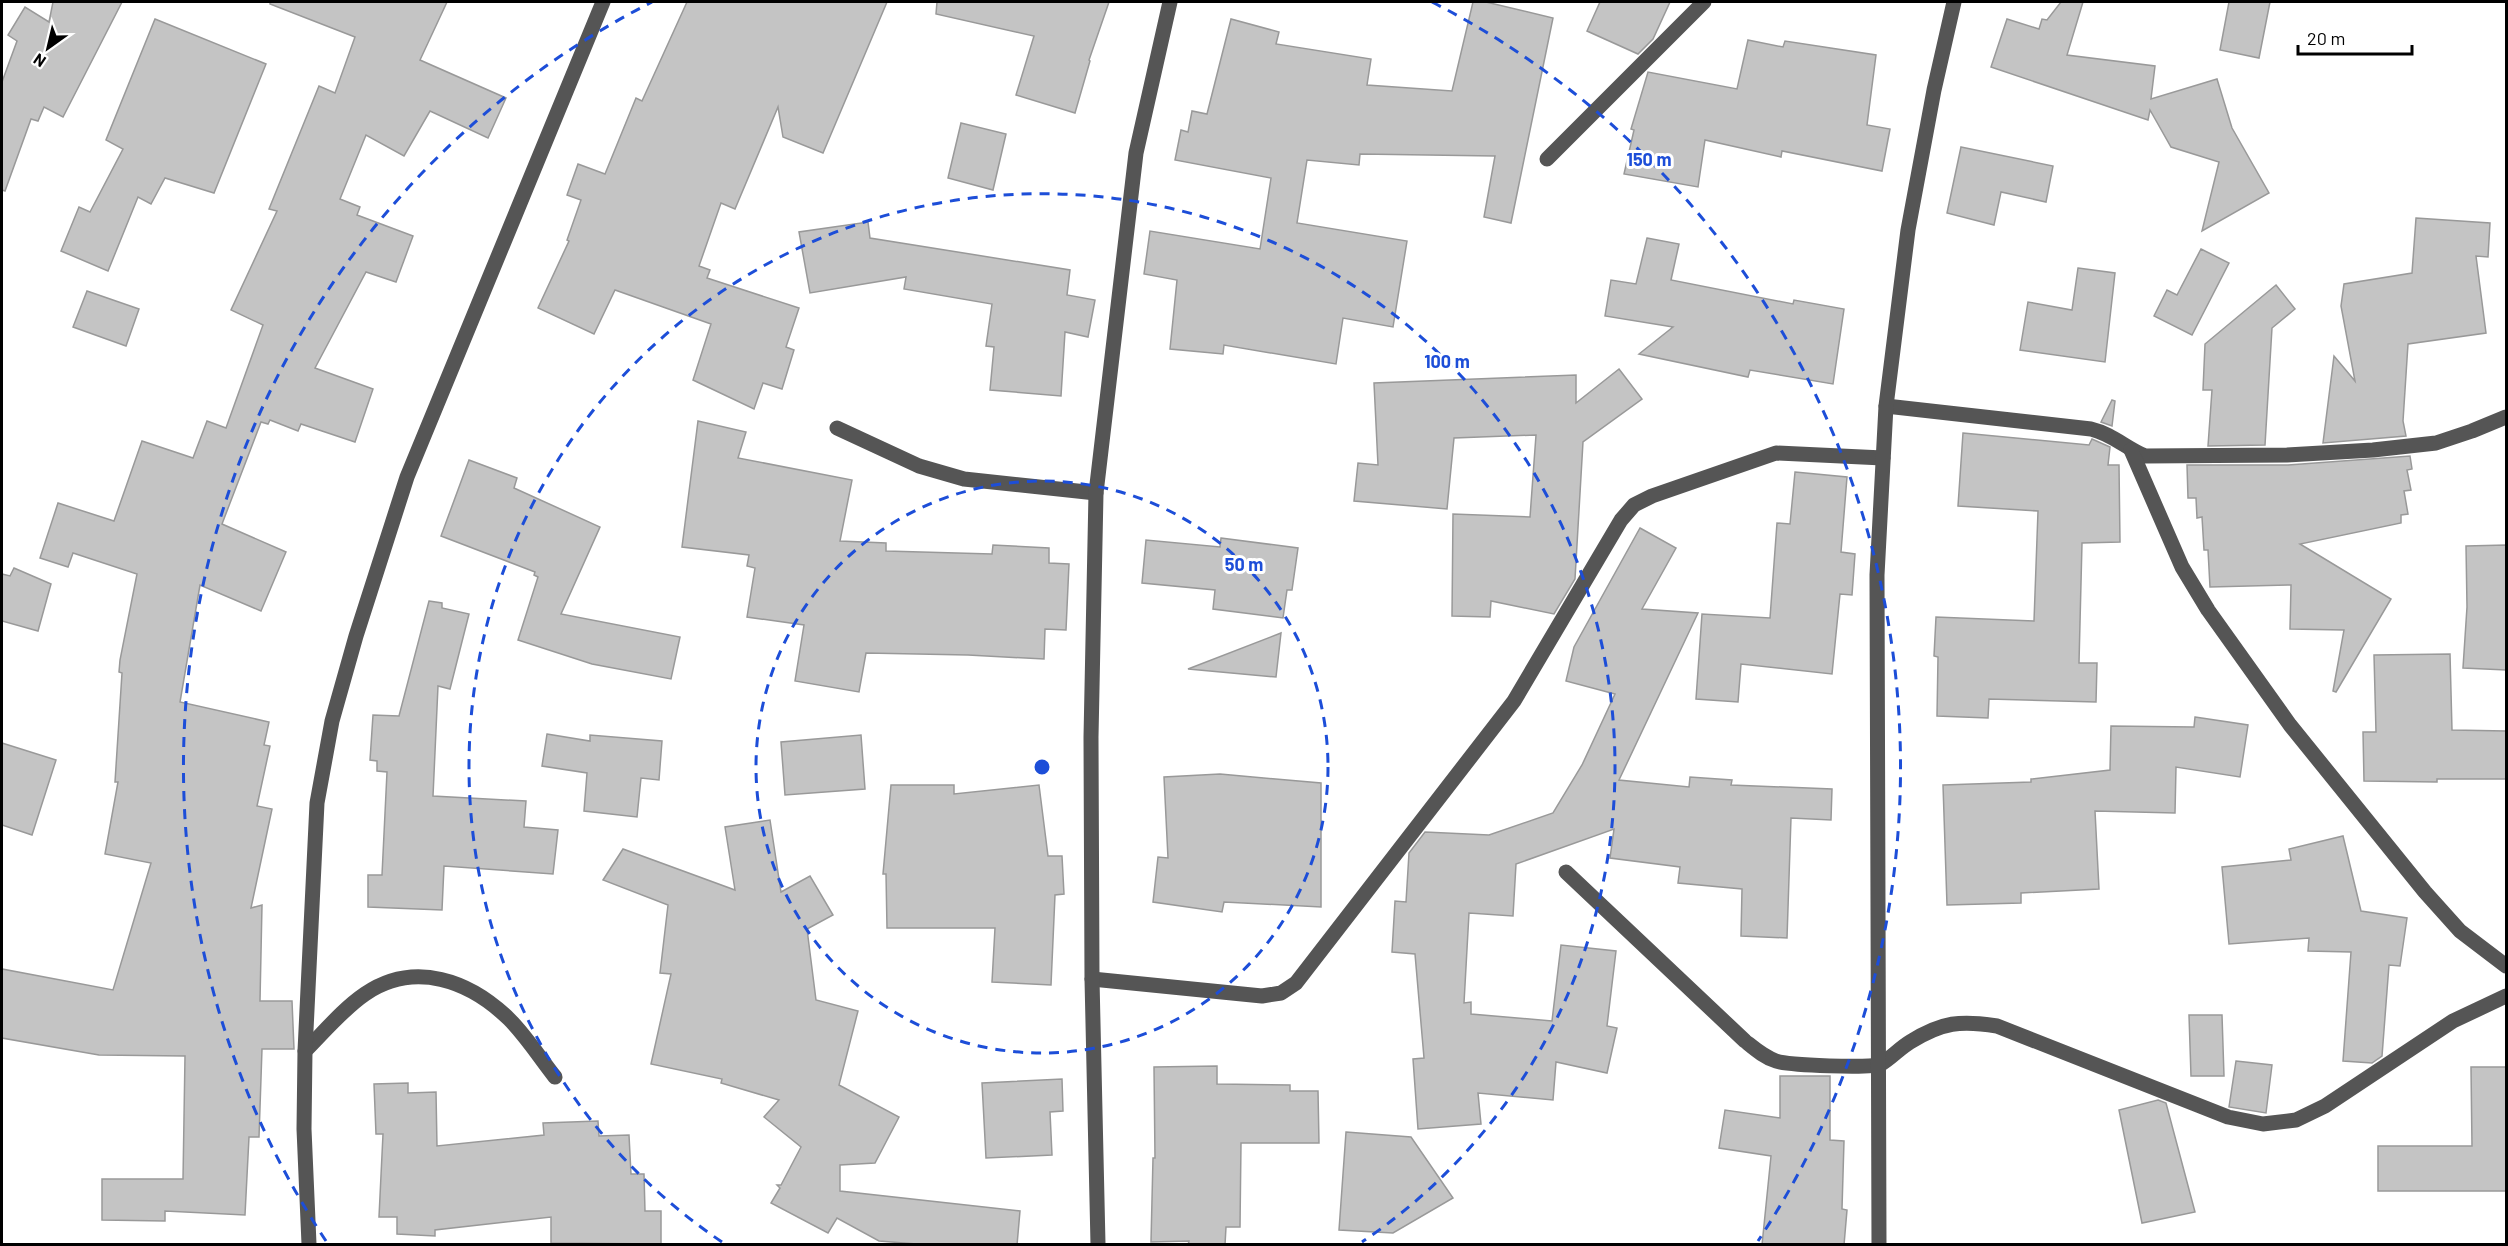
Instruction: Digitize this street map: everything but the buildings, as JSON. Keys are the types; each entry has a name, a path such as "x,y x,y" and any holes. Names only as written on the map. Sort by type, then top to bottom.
{"street":[{"path":"309,1245 304,1129 305,1051 317,803 332,721 407,477 603,2"},
{"path":"1098,1245 1092,979 1091,737 1096,494 1136,153 1170,2"},
{"path":"1547,159 1704,2"},
{"path":"1879,1245 1877,575 1886,406 1908,230 1934,90 1954,2"},
{"path":"1886,406 2091,429 2106,432 2131,450 2145,456 2288,455 2373,450 2436,443 2506,417"},
{"path":"837,428 919,466 964,479 1096,494"},
{"path":"2131,450 2182,567 2208,610 2290,725 2425,892 2460,931 2506,966"},
{"path":"1092,979 1262,996 1281,993 1296,983 1514,701 1621,520 1634,505 1652,496 1776,453 1883,458"},
{"path":"1566,872 1761,1054 1777,1061 1796,1064 1878,1066 1909,1043 1936,1028 1967,1021 1997,1026 2228,1117 2263,1124 2296,1120 2325,1106 2453,1021 2506,996"},
{"path":"305,1051 364,994 394,979 427,977 456,983 485,998 511,1021 555,1077"}]}
